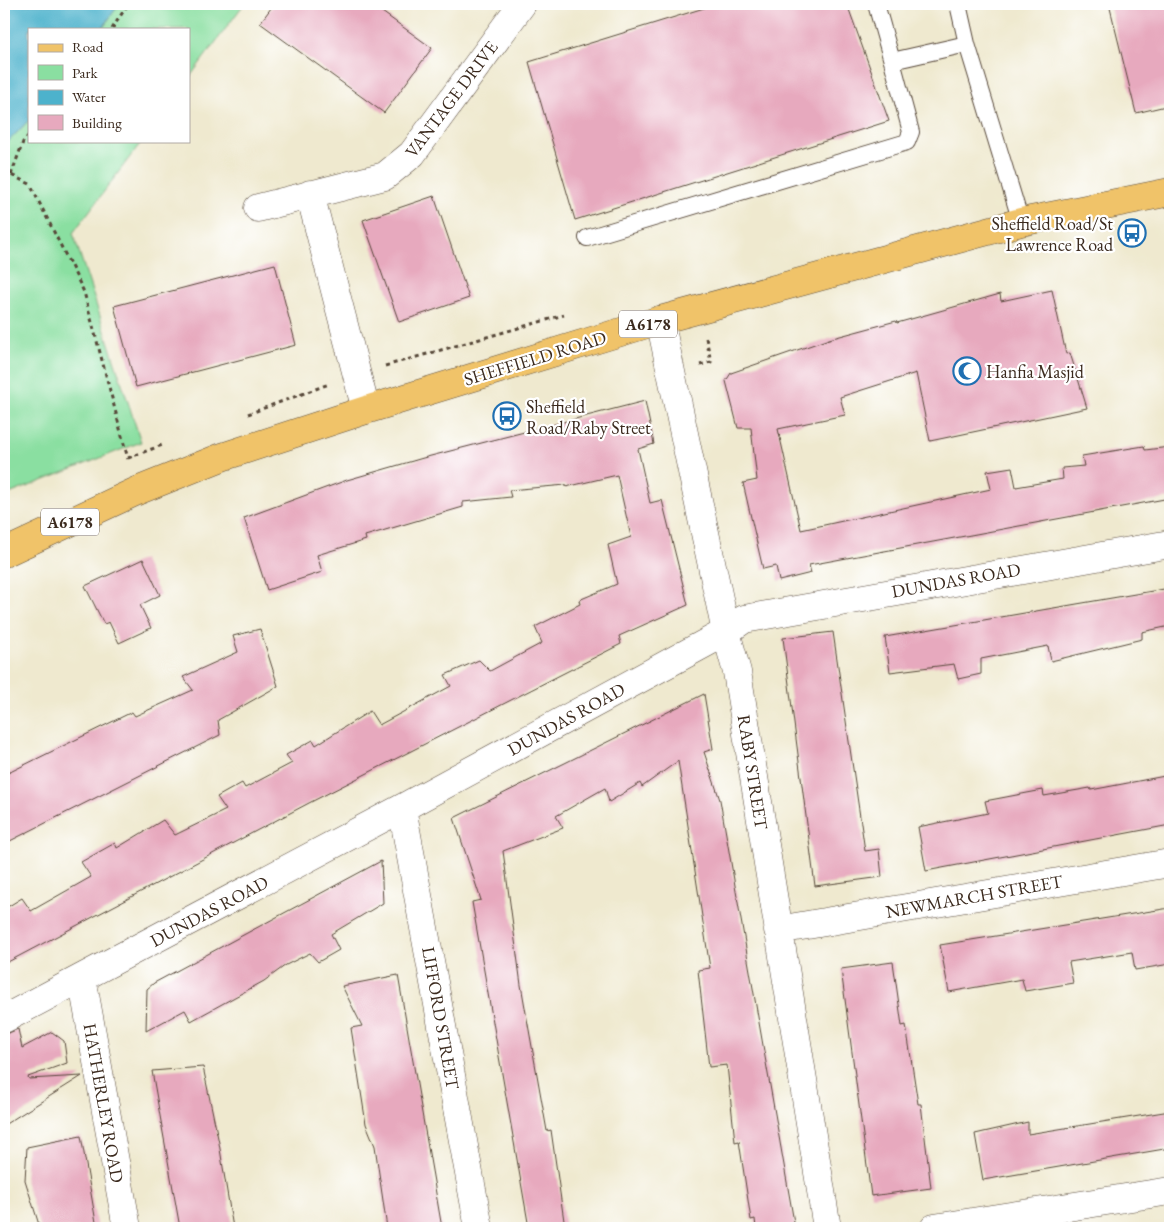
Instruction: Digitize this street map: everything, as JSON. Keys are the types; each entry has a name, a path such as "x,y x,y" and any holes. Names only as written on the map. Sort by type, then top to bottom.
{"main road":[{"name":"SHEFFIELD ROAD","path":"4,553 137,491 222,457 366,410 660,320 1021,222 1170,192"}],"street":[{"name":"VANTAGE DRIVE","path":"258,208 385,176 412,154 522,4"},
{"path":"310,194 366,410"},
{"name":"RABY STREET","path":"660,320 726,632 737,672 827,1228"},
{"name":"DUNDAS ROAD","path":"4,1019 402,808 726,632 744,619 794,608 1170,544"},
{"name":"LIFFORD STREET","path":"402,808 479,1228"},
{"name":"NEWMARCH STREET","path":"778,930 1170,863"},
{"name":"HATHERLEY ROAD","path":"82,978 127,1228"},
{"path":"934,1228 1170,1192"}],"lane":[{"path":"588,238 907,142 911,132 876,4"},
{"path":"958,4 967,44 1021,222"},
{"path":"892,61 967,44"}],"path":[{"path":"113,28 128,4"},
{"path":"11,175 23,142 28,136"},
{"path":"4,176 11,175 30,184 84,292 137,491"}],"green space":[{"path":"119,4 244,4 190,77 190,28 103,28"},
{"path":"28,121 28,142 141,142 73,233 141,442 4,496 4,146"}],"water":[{"path":"4,4 119,4 103,28 28,28 28,121 4,146"}],"building":[{"path":"274,4 371,4 432,48 384,113 260,23"},
{"path":"717,4 847,4 889,121 575,220 529,62"},
{"path":"1109,4 1170,4 1170,105 1136,113"},
{"path":"434,196 469,298 399,322 363,220"},
{"path":"275,264 296,345 136,387 114,306"},
{"path":"1052,290 1066,354 1070,353 1087,408 930,441 916,373 840,397 845,415 778,429 801,530 991,489 987,471 1012,467 1016,487 1063,479 1062,468 1084,466 1082,456 1144,446 1145,450 1170,447 1170,498 809,565 811,573 779,581 776,566 763,569 743,483 757,480 751,428 738,428 726,381 731,373 829,339 896,321 897,323 1000,294 1001,301"},
{"path":"645,401 654,444 638,449 650,503 662,500 688,605 619,636 621,644 309,803 4,964 4,909 22,898 31,911 91,877 81,862 115,843 117,848 163,820 175,835 226,810 217,797 242,783 245,788 292,763 286,755 313,740 316,745 370,711 379,725 451,686 445,675 479,660 490,671 542,643 535,627 580,604 579,600 617,584 608,545 631,537 617,475 566,487 566,485 509,490 511,497 463,502 463,507 365,536 366,540 317,555 322,572 267,590 244,518 347,480 423,458"},
{"path":"143,559 160,595 140,605 151,628 119,643 109,622 104,624 85,586"},
{"path":"1170,588 1170,626 1142,632 1142,639 1051,661 1048,646 981,659 981,674 958,679 954,664 890,672 885,637"},
{"path":"260,629 278,686 218,720 220,735 4,844 4,775 132,712 135,716 193,690 183,677 238,652 233,636"},
{"path":"833,632 865,851 879,849 882,877 815,886 783,638"},
{"path":"704,694 713,749 704,752 720,800 795,1228 756,1228 755,1219 751,1220 739,1141 735,1142 727,1065 709,1067 698,970 710,968 678,761 642,787 640,783 609,802 605,788 556,816 563,828 503,851 521,985 547,1131 551,1130 565,1228 529,1228 472,902 481,900 454,818"},
{"path":"1170,775 1170,825 926,871 918,827 988,813 985,801 1043,790 1044,796 1090,788 1091,790"},
{"path":"381,861 383,903 331,934 339,950 318,962 310,953 191,1021 185,1010 146,1031 147,989 154,983"},
{"path":"1170,908 1170,964 1135,970 1132,952 1069,962 1073,983 1025,991 1022,979 949,992 940,945"},
{"path":"893,962 902,1026 906,1025 918,1104 921,1104 931,1188 871,1196 841,969"},
{"path":"398,975 442,1228 387,1228 375,1146 366,1124 351,1028 362,1026 342,986"},
{"path":"18,1029 22,1048 52,1032 64,1041 67,1063 28,1077 29,1079 82,1076 4,1125 4,1035"},
{"path":"203,1067 219,1143 233,1228 180,1228 152,1071"},
{"path":"1170,1111 1170,1148 983,1180 975,1134 1028,1122 1028,1134"},
{"path":"81,1136 97,1228 40,1228 25,1180 27,1147"}],"place":[{"name":"Sheffield Road/St Lawrence Road","path":"1132,233"},
{"name":"Hanfia Masjid","path":"967,371"},
{"name":"Sheffield Road/Raby Street","path":"507,416"}]}
